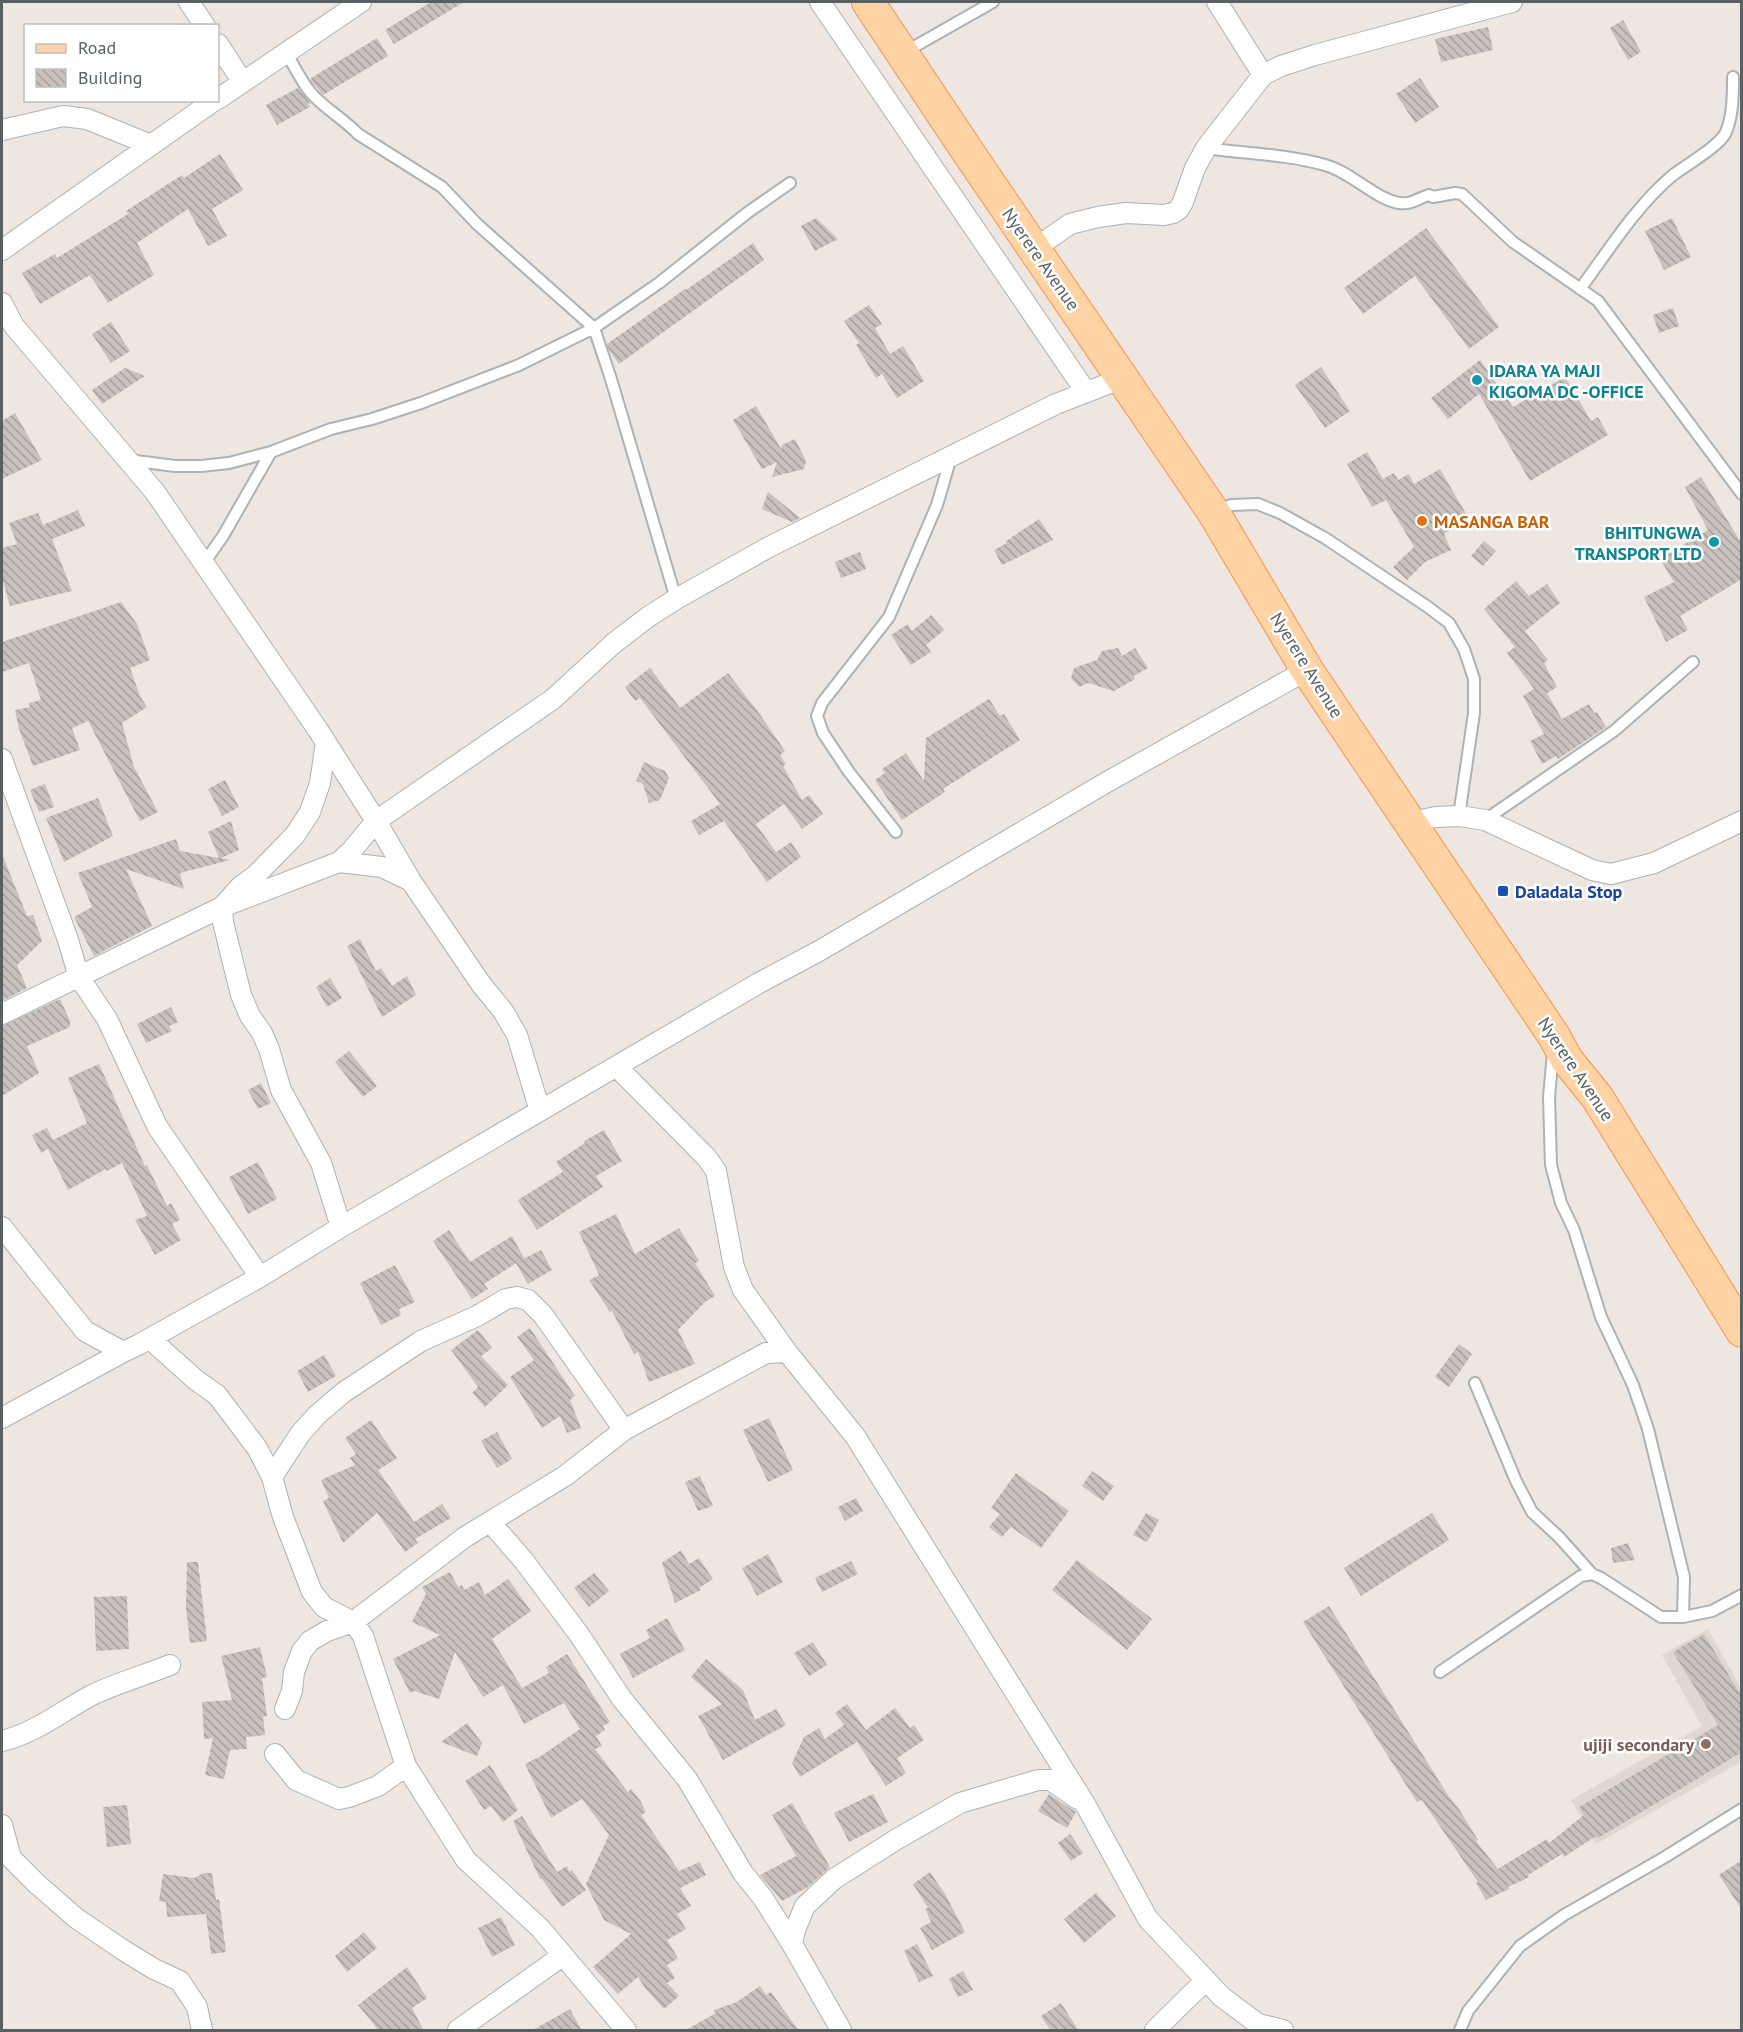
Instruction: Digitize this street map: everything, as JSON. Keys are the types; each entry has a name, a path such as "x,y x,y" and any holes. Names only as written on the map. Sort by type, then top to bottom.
{"main road":[{"name":"Nyerere Avenue","path":"868,2 1214,513 1307,670 1554,1036 1567,1060 1597,1097 1742,1331"}],"street":[{"path":"189,2 204,24"},
{"path":"219,98 361,2"},
{"path":"820,2 1086,392"},
{"path":"1217,2 1263,75"},
{"path":"1034,249 1070,224 1126,213 1154,215 1173,213 1183,202 1195,168 1206,147 1263,75 1281,66 1314,55 1512,2"},
{"path":"219,46 242,81"},
{"path":"2,250 213,102"},
{"path":"2,130 63,116 87,119 151,145"},
{"path":"2,303 14,326 154,492 326,742 411,881 518,1035 540,1111"},
{"path":"2,1014 222,907 339,862 376,821 553,699 614,643 676,599 769,547 1056,404 1123,378"},
{"path":"2,1418 260,1277 341,1227 759,983 819,951 1107,782 1307,670"},
{"path":"326,742 320,783 310,812 295,835 222,907 223,922 241,995 269,1049 281,1090 321,1163 341,1227"},
{"path":"2,759 67,937 79,977 107,1019 157,1126 260,1277"},
{"path":"1411,822 1436,817 1459,816 1485,820 1592,870 1611,874 1653,863 1742,821"},
{"path":"339,862 382,867 411,881"},
{"path":"617,1067 707,1158 716,1171 734,1267 743,1290 788,1352 855,1436 1085,1804 1148,1919 1222,1997 1258,2024 1283,2031"},
{"path":"2,1227 85,1331 123,1352"},
{"path":"272,1477 300,1434 317,1415 344,1392 421,1341 477,1316 506,1299 517,1297 528,1300 543,1315 624,1430"},
{"path":"150,1339 196,1380 217,1395 257,1448 272,1477 283,1517 312,1592 324,1607 353,1622 363,1636 369,1648 406,1766 466,1860 540,1928 626,2031"},
{"path":"285,1709 292,1691 294,1672 302,1651 310,1641 327,1630 353,1622 465,1537 565,1476 624,1430 766,1353 788,1352"},
{"path":"490,1523 524,1561 622,1699 687,1779 743,1873 763,1898 792,1944 841,2031"},
{"path":"2,1741 28,1733 48,1719 95,1694 171,1665"},
{"path":"275,1754 296,1780 339,1799 378,1786 406,1766"},
{"path":"792,1944 805,1906 834,1879 960,1803 1027,1782 1050,1780 1085,1804"},
{"path":"2,1825 11,1858 37,1884 76,1918 123,1950 180,1982 197,2007 202,2031"},
{"path":"458,2031 562,1956"},
{"path":"1155,2031 1206,1980"}],"lane":[{"path":"902,53 993,2"},
{"path":"286,52 311,93 358,134 442,187 477,224 594,328 676,599"},
{"path":"1580,289 1638,211 1672,176 1710,149 1726,133 1732,105 1733,77"},
{"path":"1206,147 1235,153 1274,154 1326,165 1345,173 1376,193 1397,203 1410,203 1430,195 1433,197 1462,194 1513,242 1598,301 1742,494"},
{"path":"128,460 175,466 229,463 271,452 331,429 372,419 431,400 519,365 594,328 659,283 747,213 790,183"},
{"path":"204,563 223,536 271,452"},
{"path":"896,832 822,733 818,716 822,703 889,617 937,505 951,457"},
{"path":"1214,513 1231,505 1258,504 1280,513 1324,538 1428,607 1449,624 1464,649 1474,679 1474,712 1459,816"},
{"path":"1485,820 1614,731 1693,662"},
{"path":"1554,1036 1549,1097 1551,1165 1561,1203 1574,1230 1601,1317 1633,1385 1648,1429 1684,1577 1683,1617"},
{"path":"1474,1383 1516,1481 1532,1512 1559,1537 1592,1574 1661,1617 1683,1617 1712,1611 1742,1594"},
{"path":"1440,1672 1581,1576 1592,1574"},
{"path":"1460,2031 1468,2011 1520,1946 1564,1915 1665,1857 1742,1809"}],"shaded area":[{"name":"ujiji secondary","path":"1708,1629 1741,1688 1741,1762 1596,1844 1571,1800 1702,1726 1662,1655"}],"building":[{"path":"431,2 464,2 394,44 385,30"},
{"path":"1623,20 1641,52 1628,60 1610,28"},
{"path":"1488,27 1493,50 1441,62 1435,39"},
{"path":"377,38 388,56 323,95 311,81 311,78"},
{"path":"1420,78 1439,107 1415,123 1396,94"},
{"path":"298,88 310,103 308,104 310,107 277,125 266,105"},
{"path":"220,154 243,190 212,209 227,236 208,246 188,209 137,243 154,275 108,303 90,275 40,304 22,273 55,254 57,258 128,214 126,211 182,175 184,178"},
{"path":"816,218 838,239 815,251 801,226"},
{"path":"1672,218 1691,257 1664,270 1645,231"},
{"path":"1426,228 1499,327 1469,349 1415,276 1363,314 1344,288"},
{"path":"753,243 764,260 619,364 607,344"},
{"path":"869,305 882,324 875,328 890,354 903,346 924,381 897,398 882,374 876,378 856,345 859,343 844,321"},
{"path":"1673,308 1679,326 1659,333 1653,315"},
{"path":"111,322 130,351 111,363 92,334"},
{"path":"1480,360 1513,407 1565,377 1591,421 1598,417 1608,435 1530,481 1479,394 1448,419 1431,398"},
{"path":"1321,367 1350,411 1325,428 1295,385"},
{"path":"125,368 145,376 102,404 92,390"},
{"path":"756,406 781,449 782,445 795,439 806,461 804,469 772,477 777,462 762,469 733,420"},
{"path":"15,413 42,460 2,479 2,421"},
{"path":"1367,452 1383,479 1394,473 1398,480 1409,474 1414,484 1440,469 1469,519 1444,534 1451,550 1425,562 1407,580 1393,567 1414,547 1386,500 1372,507 1347,464"},
{"name":"BHITUNGWA TRANSPORT LTD","path":"1701,477 1742,544 1742,579 1680,616 1688,630 1666,642 1644,597 1674,582 1660,559 1708,530 1685,487"},
{"path":"768,492 800,518 792,522 762,509"},
{"path":"78,510 85,526 52,539 72,591 10,606 2,577 2,548 17,544 9,523 38,513 43,525"},
{"path":"1039,519 1053,540 1002,565 994,550"},
{"path":"1484,541 1496,551 1483,566 1471,556"},
{"path":"860,552 866,569 841,578 835,562"},
{"path":"1516,581 1529,596 1547,584 1560,603 1525,631 1548,660 1544,663 1557,687 1547,693 1562,719 1589,704 1606,727 1558,759 1556,756 1542,764 1530,741 1544,734 1523,696 1534,689 1507,653 1515,647 1484,609"},
{"path":"121,602 137,624 150,660 130,668 140,696 147,707 122,723 134,767 158,812 140,821 88,721 72,728 80,750 33,766 19,729 15,710 30,707 29,703 41,700 29,663 2,672 2,642"},
{"path":"931,615 944,630 926,645 931,652 911,665 891,635 908,624 912,631"},
{"path":"1118,648 1122,656 1135,648 1148,668 1134,676 1135,679 1114,691 1088,683 1079,687 1071,678 1074,668 1097,660 1102,651"},
{"path":"650,668 680,708 728,673 785,751 780,755 786,764 783,766 802,800 809,795 823,814 802,829 784,804 756,824 776,852 791,842 801,857 767,882 724,821 699,835 691,821 720,804 640,698 635,701 625,687"},
{"path":"989,699 1000,716 1004,714 1020,740 943,789 945,792 902,820 875,780 885,773 882,769 906,753 924,781 926,738"},
{"path":"644,762 665,771 669,778 660,800 649,803 643,784 636,781"},
{"path":"225,780 239,807 222,816 208,789"},
{"path":"45,784 54,807 39,812 30,790"},
{"path":"98,798 113,836 64,862 46,818"},
{"path":"231,821 239,850 221,858 230,860 180,873 184,889 126,869 152,926 94,956 74,917 92,907 78,873 176,839 180,851 219,858 208,832"},
{"path":"2,854 27,916 33,915 42,941 17,965 27,988 2,1001"},
{"path":"360,939 376,971 381,968 392,986 407,976 416,995 382,1017 347,946"},
{"path":"330,978 342,998 327,1007 316,987"},
{"path":"60,999 70,1021 70,1027 27,1046 39,1073 2,1096 2,1026"},
{"path":"171,1007 178,1022 169,1026 172,1031 146,1043 137,1024"},
{"path":"349,1051 377,1086 363,1097 335,1062"},
{"path":"99,1064 145,1166 147,1165 167,1206 171,1203 180,1220 172,1224 181,1240 155,1255 135,1220 147,1216 122,1163 68,1190 48,1149 41,1153 32,1135 47,1128 53,1140 87,1123 68,1078"},
{"path":"261,1083 271,1103 258,1109 248,1090"},
{"path":"604,1130 622,1161 596,1176 603,1187 537,1230 518,1200 563,1172 556,1162 585,1143 584,1141"},
{"path":"258,1162 277,1199 248,1214 229,1177"},
{"path":"616,1214 635,1254 679,1228 699,1261 695,1263 715,1296 705,1302 678,1330 695,1364 649,1382 638,1352 634,1354 612,1311 610,1312 589,1280 599,1275 579,1232"},
{"path":"449,1230 470,1262 512,1236 524,1258 521,1260 541,1250 552,1270 528,1284 516,1263 484,1284 488,1289 472,1299 433,1241"},
{"path":"395,1265 415,1302 399,1309 401,1315 381,1325 360,1283"},
{"path":"530,1328 575,1396 570,1400 581,1428 567,1433 560,1416 542,1428 510,1377 534,1360 517,1337"},
{"path":"478,1330 492,1348 481,1356 508,1385 485,1407 472,1393 478,1387 451,1350"},
{"path":"1459,1344 1472,1354 1449,1387 1435,1377"},
{"path":"324,1355 336,1376 308,1392 297,1371"},
{"path":"769,1418 793,1470 768,1482 743,1430"},
{"path":"371,1420 397,1458 378,1470 414,1522 442,1504 451,1518 415,1539 418,1543 405,1552 377,1513 343,1543 323,1501 329,1498 321,1480 355,1465 350,1458 356,1454 345,1438"},
{"path":"497,1432 512,1459 497,1468 481,1441"},
{"path":"1092,1471 1114,1486 1103,1501 1082,1486"},
{"path":"1016,1473 1069,1511 1041,1548 1011,1527 1002,1537 989,1527 1000,1514 991,1508"},
{"path":"700,1476 713,1506 698,1511 685,1482"},
{"path":"856,1498 863,1511 845,1521 838,1507"},
{"path":"1146,1513 1159,1520 1147,1542 1133,1535"},
{"path":"1432,1513 1449,1540 1361,1596 1344,1568"},
{"path":"1628,1543 1635,1560 1613,1563 1611,1548"},
{"path":"681,1550 689,1564 699,1558 713,1579 699,1588 701,1590 675,1603 662,1563"},
{"path":"768,1554 783,1582 757,1596 742,1568"},
{"path":"1077,1560 1152,1619 1127,1650 1052,1590"},
{"path":"851,1561 858,1574 822,1592 815,1578"},
{"path":"187,1562 198,1562 207,1641 190,1643 186,1607"},
{"path":"450,1572 458,1587 462,1585 464,1590 479,1582 485,1595 508,1579 531,1611 492,1639 522,1688 549,1673 546,1667 567,1654 610,1722 603,1726 605,1730 596,1736 602,1746 595,1749 628,1792 631,1789 640,1800 646,1812 641,1815 679,1871 700,1862 706,1875 680,1888 691,1906 677,1914 686,1929 667,1940 678,1958 667,1965 675,1978 667,1983 679,1996 664,2009 638,1977 618,1994 593,1967 631,1934 604,1920 586,1884 609,1835 582,1799 551,1818 525,1764 541,1756 580,1729 564,1703 524,1724 503,1685 483,1697 455,1652 439,1699 414,1691 410,1693 393,1659 440,1635 412,1622 426,1594 422,1587"},
{"path":"594,1573 609,1591 589,1607 574,1588"},
{"path":"127,1596 129,1649 96,1651 94,1597"},
{"path":"1329,1606 1459,1809 1478,1840 1476,1841 1498,1869 1547,1839 1549,1843 1584,1815 1579,1807 1718,1725 1673,1652 1704,1634 1742,1697 1742,1752 1598,1838 1596,1836 1564,1857 1562,1854 1528,1875 1529,1877 1486,1900 1476,1883 1478,1882 1422,1800 1417,1802 1303,1622"},
{"path":"667,1618 685,1650 633,1678 620,1654 650,1638 646,1630"},
{"path":"813,1642 827,1665 809,1676 794,1653"},
{"path":"260,1647 267,1677 262,1678 267,1716 263,1717 265,1735 246,1737 247,1749 230,1750 224,1779 205,1775 213,1738 204,1739 202,1702 232,1700 221,1656"},
{"path":"706,1659 743,1690 755,1720 776,1709 786,1725 723,1760 698,1716 722,1704 691,1677"},
{"path":"847,1704 866,1730 895,1708 910,1728 914,1725 924,1740 897,1758 906,1773 886,1786 857,1742 800,1777 792,1763 804,1737 819,1728 825,1739 844,1725 835,1713"},
{"path":"467,1723 482,1743 477,1756 441,1742"},
{"path":"490,1765 518,1810 503,1822 491,1806 484,1810 465,1781"},
{"path":"873,1794 888,1822 849,1842 834,1813"},
{"path":"1049,1794 1076,1812 1067,1828 1038,1811"},
{"path":"792,1803 830,1867 808,1887 782,1901 760,1875 796,1856 772,1815"},
{"path":"127,1805 131,1844 107,1847 103,1807"},
{"path":"522,1816 557,1872 567,1866 569,1872 572,1870 586,1890 562,1907 540,1879 513,1821"},
{"path":"1070,1834 1083,1853 1071,1861 1058,1843"},
{"path":"1742,1860 1742,1910 1719,1875"},
{"path":"930,1872 945,1894 965,1932 932,1950 920,1928 931,1922 925,1909 928,1908 913,1884"},
{"path":"204,1873 212,1873 216,1900 219,1899 226,1952 211,1954 206,1914 167,1917 166,1902 159,1901 163,1874 194,1878"},
{"path":"1096,1893 1116,1916 1084,1943 1064,1919"},
{"path":"501,1917 515,1945 492,1957 478,1928"},
{"path":"364,1932 377,1948 347,1972 335,1956"},
{"path":"917,1944 933,1976 919,1982 904,1951"},
{"path":"407,1967 427,1998 412,2008 424,2031 379,2031 358,2005"},
{"path":"963,1971 973,1990 958,1997 949,1979"},
{"path":"760,1986 766,1995 771,1992 799,2031 684,2031 716,2013 714,2010 737,2002"},
{"path":"1061,2003 1079,2031 1051,2031 1041,2016"},
{"path":"570,2009 582,2031 531,2031"}],"place":[{"name":"IDARA YA MAJI KIGOMA DC -OFFICE","path":"1477,380"},
{"name":"MASANGA BAR","path":"1422,521"},
{"name":"BHITUNGWA TRANSPORT LTD","path":"1714,542"},
{"name":"Daladala Stop","path":"1503,891"},
{"name":"ujiji secondary","path":"1706,1744"}]}
